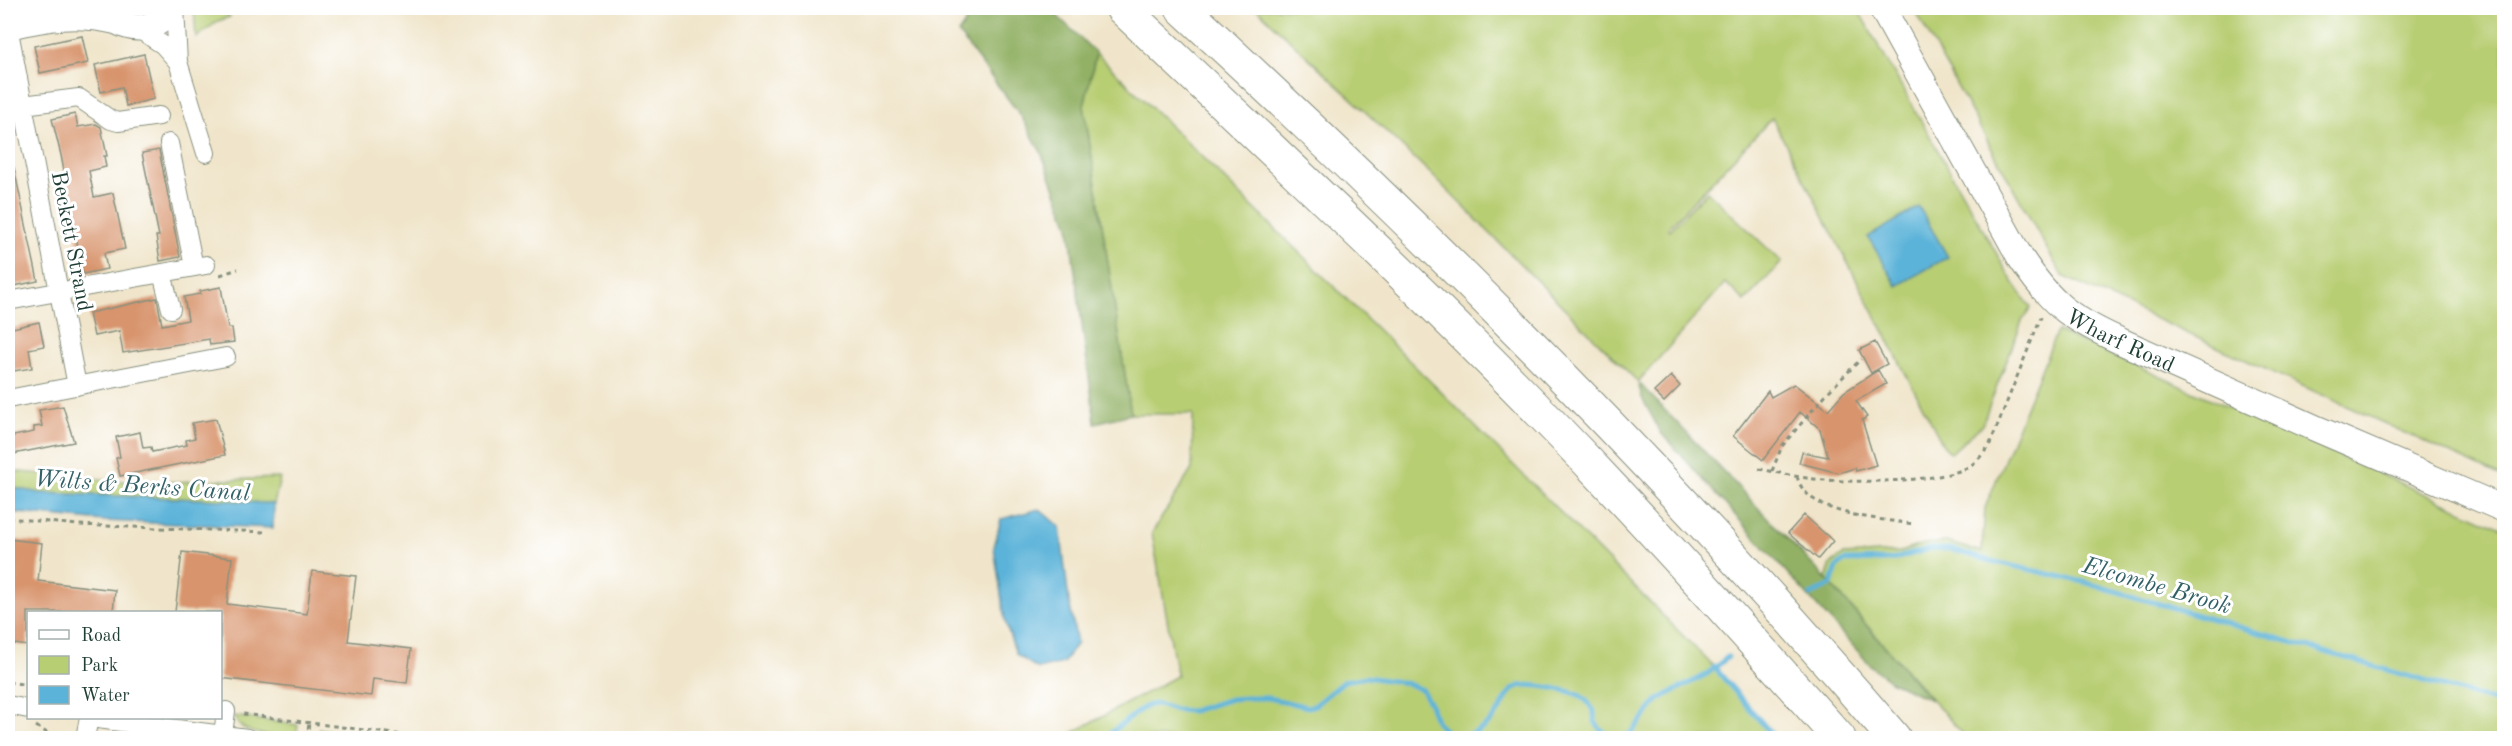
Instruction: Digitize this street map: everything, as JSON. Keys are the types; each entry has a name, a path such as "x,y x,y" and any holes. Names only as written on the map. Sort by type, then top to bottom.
{"highway":[{"path":"1122,8 1348,220 1490,361 1604,479 1839,738"},
{"path":"1182,8 1373,189 1637,452 1822,655 1894,738"}],"main road":[{"path":"8,26 63,12 157,23 174,8"},
{"name":"Wharf Road","path":"1882,8 2020,257 2053,302 2089,326 2118,340 2315,428 2505,509"}],"street":[{"path":"174,8 178,62 206,153"},
{"path":"119,19 159,42 178,62"},
{"name":"Beckett Strand","path":"8,26 77,386"},
{"path":"22,105 80,98 111,120 118,122 159,116"},
{"path":"8,301 200,266 169,143"},
{"path":"162,273 171,309"},
{"path":"8,399 226,357"},
{"path":"8,705 27,709"},
{"path":"223,735 225,711"},
{"path":"86,738 89,719"},
{"path":"104,719 247,738"}],"path":[{"path":"1759,469 1815,479 1920,479 1964,469 1981,458 1990,444 2040,319 2053,302"},
{"path":"1772,471 1782,446 1827,393 1861,359"},
{"path":"1797,476 1800,486 1807,495 1821,505 1842,512 1912,524"},
{"path":"8,518 112,526 267,532"},
{"path":"8,682 27,686"},
{"path":"225,711 425,738"},
{"path":"307,738 309,723"}],"green space":[{"path":"194,8 220,8 230,17 218,21 196,38"},
{"path":"968,8 1049,8 1096,53 1084,106 1131,414 1095,423 1069,226 1041,152 1021,116 958,33 966,22"},
{"path":"1256,8 1857,8 2011,279 2031,308 2022,321 1982,425 1951,453 1943,445 1772,118 1668,228 1670,230 1707,191 1782,262 1745,301 1725,283 1638,382 1432,175"},
{"path":"1914,8 2504,8 2504,478 2062,276"},
{"path":"1096,53 1438,389 1714,667 1776,738 1063,738 1177,676 1152,533 1192,469 1193,414 1131,414 1084,106"},
{"path":"2057,331 2504,529 2504,738 1966,738 1826,579 1831,564 1843,555 1900,552 1923,544 1946,542 1982,552 1985,508"},
{"path":"1638,382 1826,579 1931,700 1892,682 1873,668 1661,433 1642,398"},
{"path":"8,471 143,483 280,478 274,504 41,493 8,487"},
{"path":"234,716 298,725 296,738 251,732 237,723"},
{"path":"319,729 385,738 318,738"}],"water":[{"path":"1919,207 1948,257 1897,286 1868,237"},
{"path":"8,487 41,493 274,504 273,528 104,521 8,512"},
{"path":"1039,509 1060,527 1069,601 1077,643 1063,663 1038,669 1016,654 1005,621 994,547 1001,519"}],"building":[{"path":"82,36 88,63 40,73 34,46"},
{"path":"144,54 154,99 126,106 122,87 101,92 95,65"},
{"path":"75,114 78,127 96,124 101,127 107,156 104,156 106,167 89,171 94,197 113,193 125,249 104,253 107,269 83,274 52,119"},
{"path":"159,150 180,257 160,261 156,236 159,236 142,153"},
{"path":"14,168 38,281 14,286 8,252 8,169"},
{"path":"221,287 228,328 232,328 234,342 210,345 209,339 123,353 119,331 94,336 89,313 157,298 162,325 188,320 184,297"},
{"path":"39,322 44,346 29,349 32,368 14,371 10,353 8,353 8,329"},
{"path":"1875,342 1887,364 1871,373 1859,350"},
{"path":"1878,370 1886,384 1856,401 1867,417 1862,420 1876,465 1839,473 1799,463 1802,452 1828,457 1820,429 1800,412 1763,460 1733,436 1768,391 1771,397 1794,384 1828,410 1844,392"},
{"path":"1671,376 1680,386 1664,402 1654,392"},
{"path":"63,406 74,442 8,455 8,437 34,432 34,427 42,426 39,410"},
{"path":"216,419 225,455 120,476 116,458 120,457 116,437 140,432 143,448 151,447 152,452 187,445 186,440 195,438 192,423"},
{"path":"1804,515 1833,541 1818,559 1788,533"},
{"path":"8,539 42,543 38,581 115,590 113,611 27,611 27,646 8,643"},
{"path":"182,552 232,558 227,604 307,614 312,571 356,576 348,641 411,649 407,683 373,679 371,696 222,678 222,611 175,611"}],"waterway":[{"name":"Elcombe Brook","path":"1811,595 1831,585 1837,567 1844,561 1891,560 1929,549 1950,549 1991,561 2084,582 2504,704"},
{"name":"Elcombe Brook","path":"1104,738 1149,705 1158,704 1176,710 1192,711 1231,699 1269,698 1308,707 1315,705 1344,681 1366,677 1406,683 1422,690 1437,723 1450,735 1468,735 1483,728 1495,716 1513,690 1530,685 1577,694 1587,701 1594,711 1594,717 1601,730 1622,738 1631,733 1659,699 1707,674 1728,657"},
{"path":"1714,667 1775,738"}],"water label":[{"name":"Wilts & Berks Canal","path":"142,485"}]}
